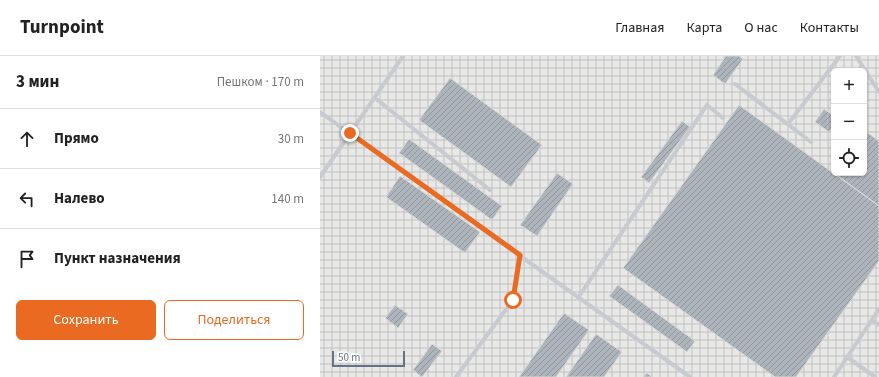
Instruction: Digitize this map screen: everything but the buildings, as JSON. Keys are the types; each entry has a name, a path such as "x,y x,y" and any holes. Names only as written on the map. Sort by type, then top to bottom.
{"lane":[{"path":"320,176 403,56"},
{"path":"788,124 840,56"},
{"path":"856,56 879,92"},
{"path":"735,84 811,142"},
{"path":"375,98 490,190"},
{"path":"578,298 707,105 724,118"},
{"path":"320,112 690,377"},
{"path":"456,377 513,300 520,255"},
{"path":"834,377 879,309"},
{"path":"872,320 879,325"},
{"path":"848,357 875,377"}],"shaded area":[{"path":"320,56 879,56 879,377 320,377"}],"route":[{"path":"350,133 520,255 513,300"}]}
